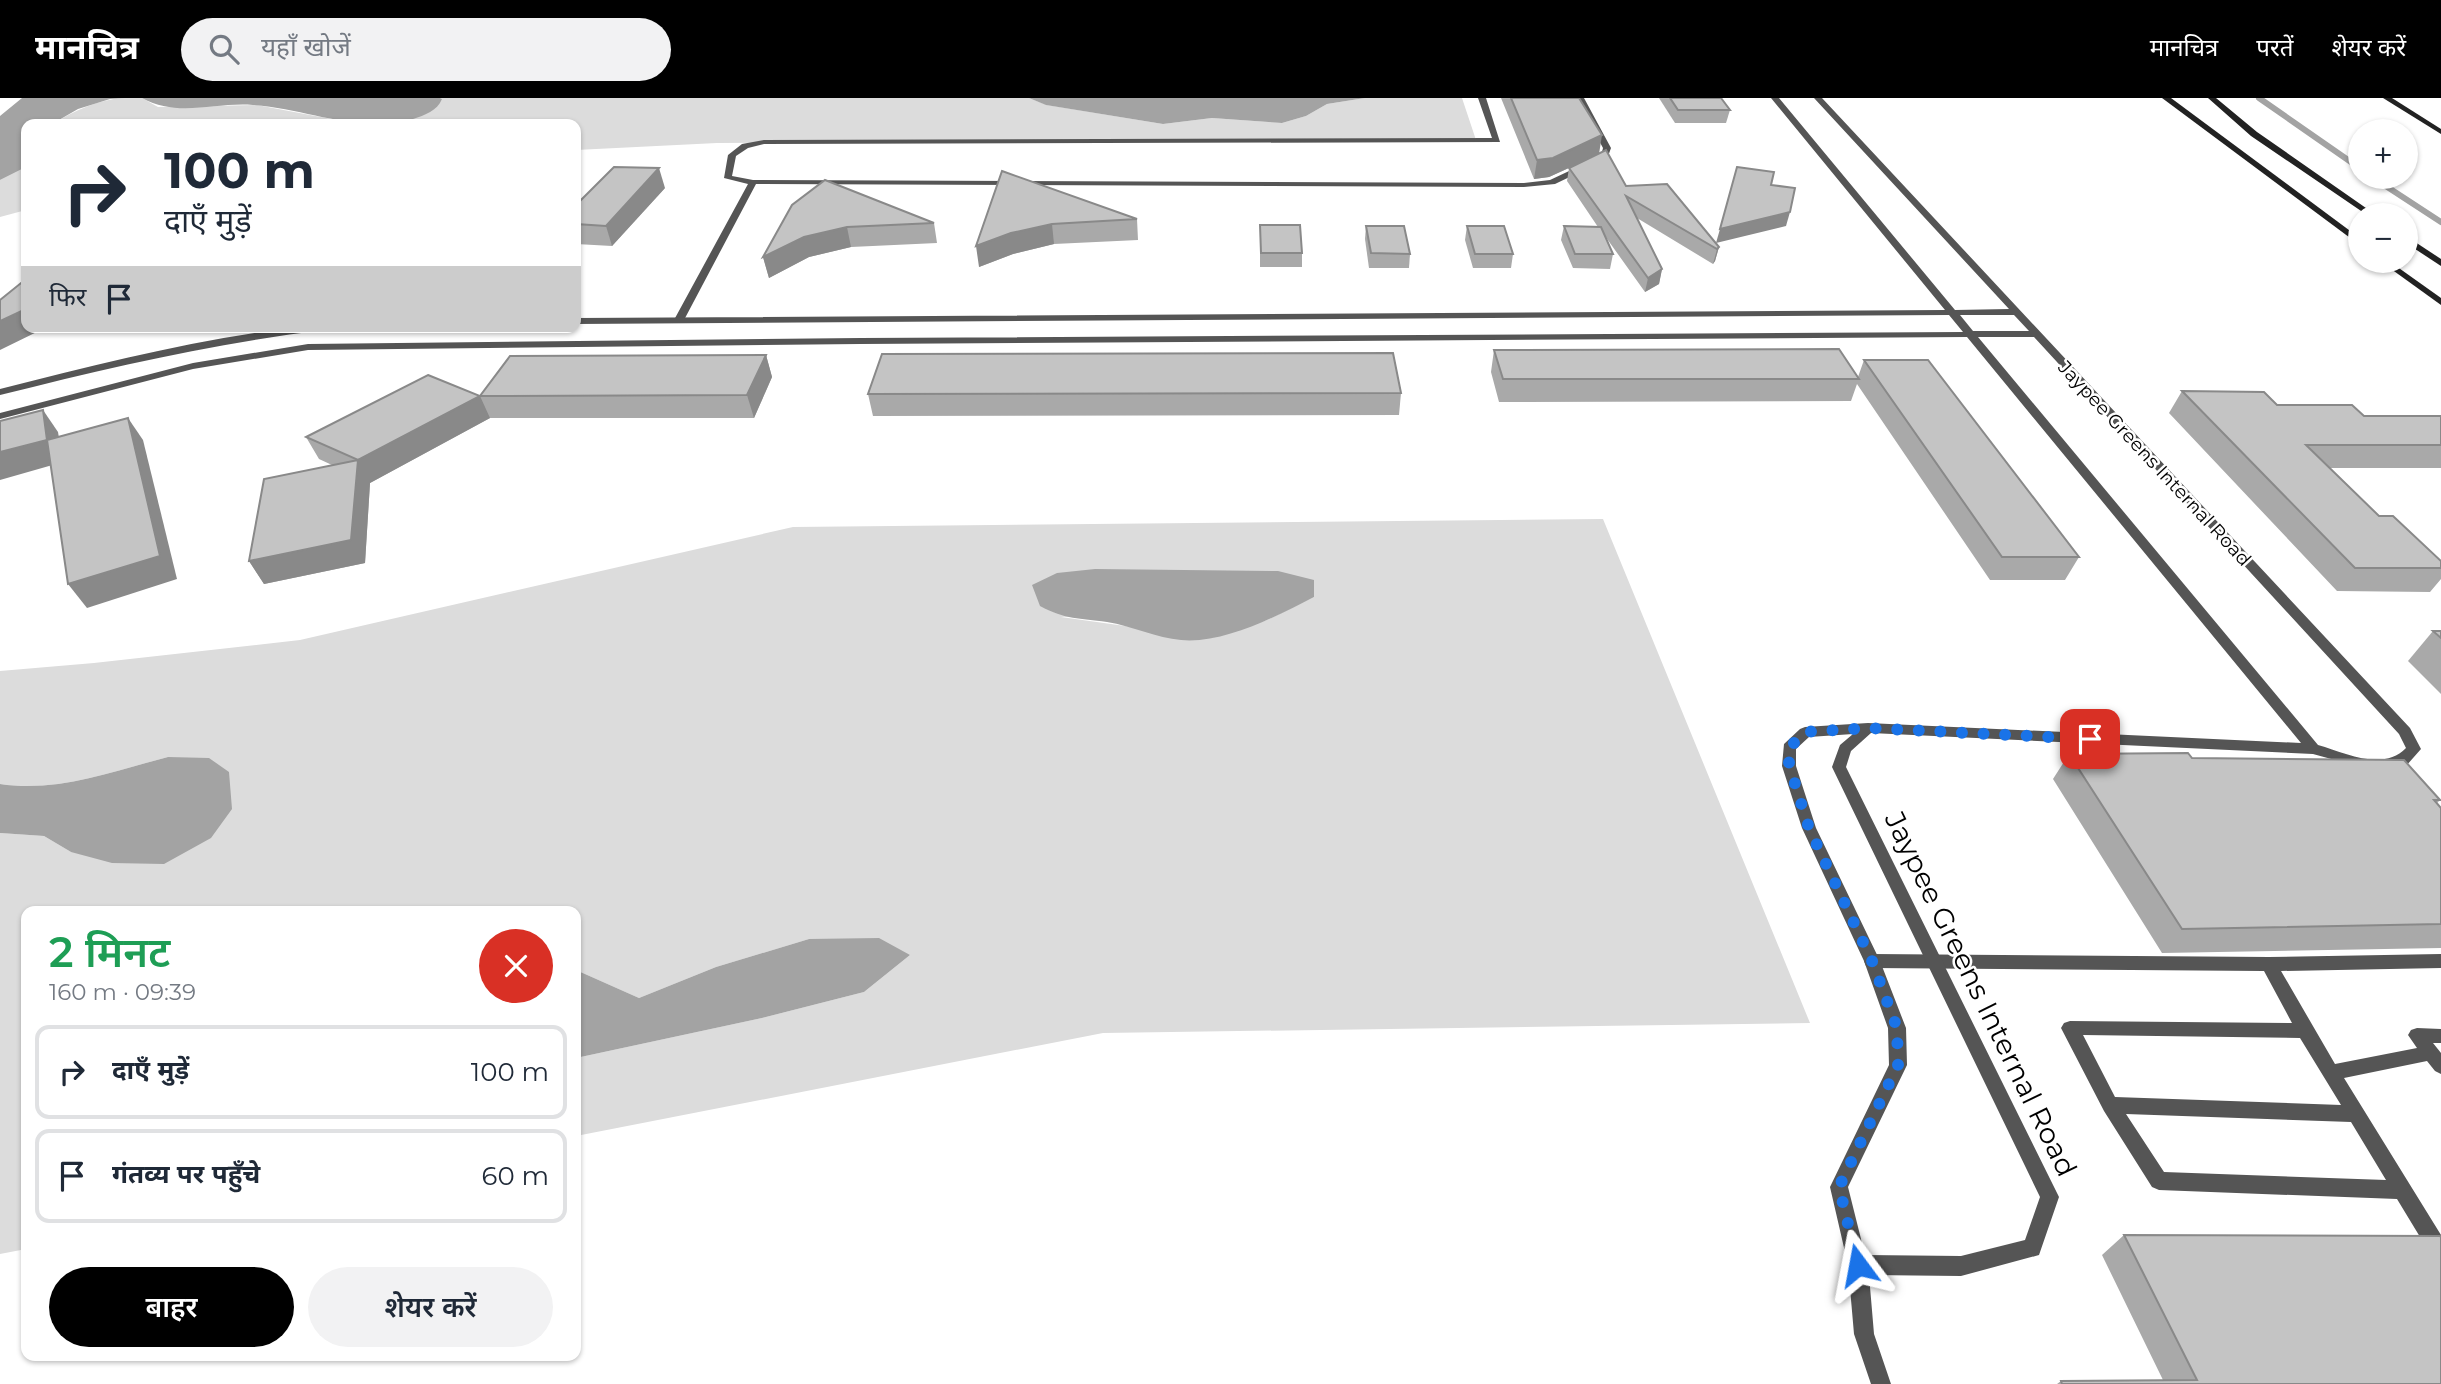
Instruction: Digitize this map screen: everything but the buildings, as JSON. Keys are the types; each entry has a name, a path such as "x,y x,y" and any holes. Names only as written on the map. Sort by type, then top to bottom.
{"street":[{"path":"1482,98 1497,140 764,142 745,146 732,155 728,178 753,182 1524,185 1552,182 1604,157 1607,148 1580,98"},
{"path":"1775,98 2312,749"},
{"name":"Jaypee Greens Internal Road","path":"1818,98 2405,731 2414,749 2401,762 2375,766 2312,749 1868,728 1805,732 1789,748 1789,765 1809,828 1872,961 1897,1028 1898,1065 1839,1187 1858,1265 1864,1334 1881,1384"},
{"path":"2166,98 2348,233"},
{"path":"2212,98 2255,134 2355,203"},
{"path":"2387,98 2441,132"},
{"path":"679,320 753,182"},
{"path":"2418,247 2441,263"},
{"path":"2401,273 2441,302"},
{"path":"581,321 2016,312"},
{"path":"586,343 602,320"},
{"path":"0,392 162,352 263,333"},
{"path":"0,416 193,366 308,347 2036,334"},
{"name":"Jaypee Greens Internal Road","path":"1858,1265 1961,1266 2032,1248 2050,1197 1839,767 1844,749 1868,728"},
{"path":"1872,961 2269,964 2441,961"},
{"path":"2269,964 2305,1031 2441,1254"},
{"path":"2305,1031 2070,1028 2110,1105 2159,1181 2404,1191"},
{"path":"2436,1060 2417,1035 2441,1036"},
{"path":"2331,1073 2436,1060"},
{"path":"2110,1105 2356,1114"}],"shaded area":[{"path":"22,98 125,98 110,99 78,109 61,119 21,119 21,170 0,180 0,116"},
{"path":"142,98 158,107 257,105 331,119 61,119 96,103"},
{"path":"142,98 442,99 434,110 413,119 333,119 253,105 183,108 156,104"},
{"path":"440,98 1029,98 1047,105 1163,124 1212,118 1282,123 1306,116 1327,104 1365,98 1462,98 1476,140 717,143 581,150 581,119 406,119 442,99"},
{"path":"1029,98 1365,98 1327,104 1306,116 1282,123 1212,118 1163,124 1046,105"},
{"path":"21,170 21,211 0,217 0,180"},
{"path":"1603,519 1810,1023 1103,1033 581,1135 581,1057 762,1018 864,992 910,955 809,939 716,967 639,998 581,972 581,906 21,906 21,1250 0,1254 0,833 44,836 71,852 168,757 64,783 43,786 0,784 0,671 300,640 793,527","holes":["1314,597 1267,620 1211,638 1061,617"]},
{"path":"1095,569 1278,571 1314,580 1314,597 1250,627 1215,638 1198,640 1172,639 1116,624 1065,616 1040,606 1032,585 1057,573"},
{"path":"168,757 209,758 229,772 232,809 211,838 164,864 112,863 71,852 44,836 0,833 0,784 43,786 64,783"},
{"path":"879,938 910,955 864,992 762,1018 581,1057 581,972 639,998 716,967 809,939"}],"waterway":[{"path":"2259,98 2348,160"},
{"path":"2390,189 2441,222"}],"route":[{"path":"1858,1265 1839,1187 1898,1065 1897,1028 1872,961 1809,828 1789,765 1789,748 1805,732 1868,728 2090,739"}]}
